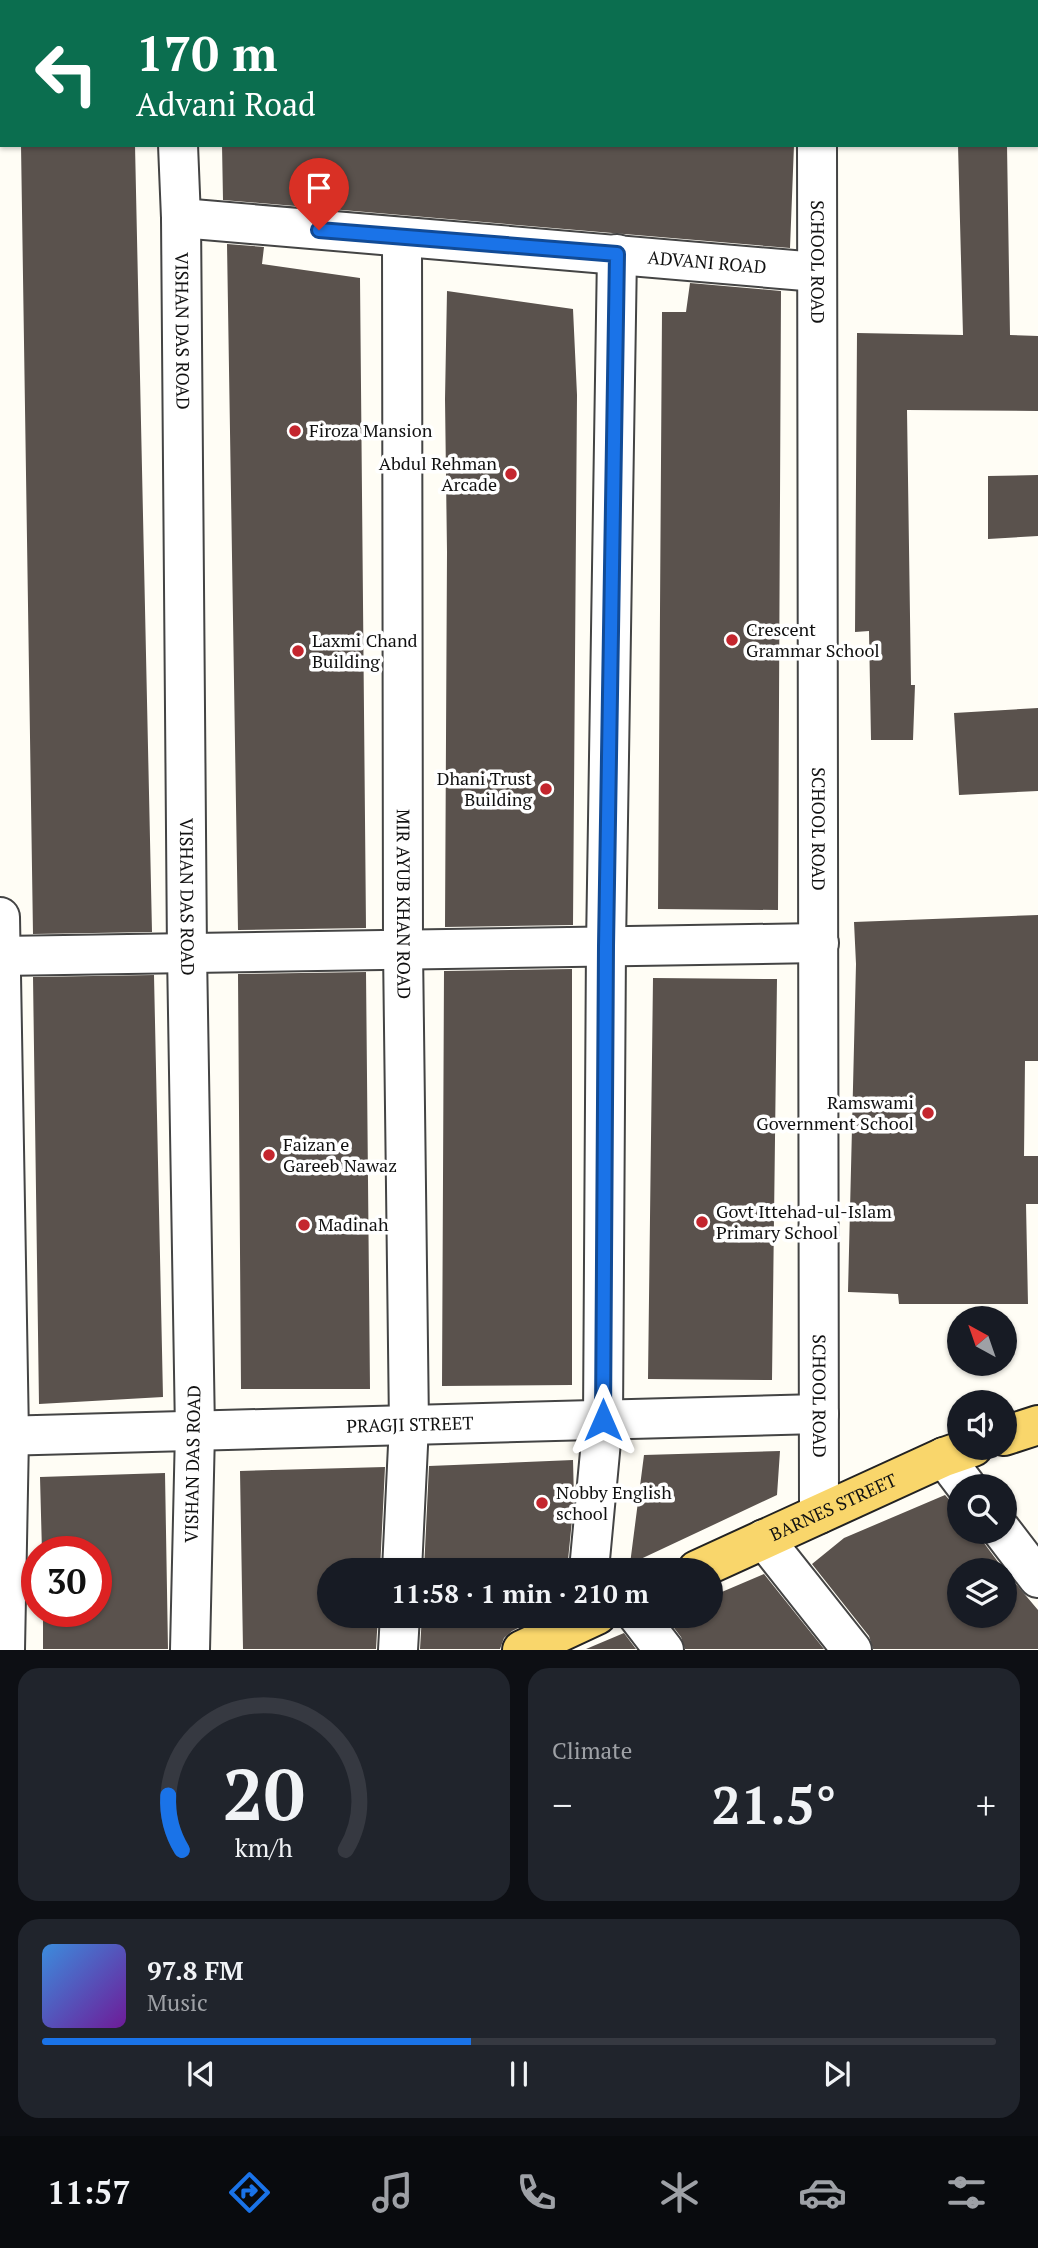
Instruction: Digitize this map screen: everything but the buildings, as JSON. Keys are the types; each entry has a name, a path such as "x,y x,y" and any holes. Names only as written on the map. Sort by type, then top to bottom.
{"main road":[{"path":"1017,1432 1038,1425"},
{"name":"BARNES STREET","path":"723,1558 819,1514 961,1463"},
{"path":"522,1650 567,1628"}],"street":[{"name":"VISHAN DAS ROAD","path":"178,147 195,1431 190,1650"},
{"name":"SCHOOL ROAD","path":"817,147 819,1514"},
{"name":"ADVANI ROAD","path":"181,218 817,272"},
{"name":"MIR AYUB KHAN ROAD","path":"402,237 403,949 409,1425 403,1558"},
{"path":"590,1558 603,1420 606,946 617,254"},
{"path":"0,917 5,1650"},
{"path":"0,956 819,943"},
{"name":"PRAGJI STREET","path":"4,1436 820,1414"},
{"path":"764,1539 852,1650"},
{"path":"1012,1544 1038,1578"},
{"path":"398,1650 399,1628"},
{"path":"647,1628 664,1650"}],"place":[{"name":"Firoza Mansion","path":"295,431"},
{"name":"Abdul Rehman Arcade","path":"511,474"},
{"name":"Crescent Grammar School","path":"732,640"},
{"name":"Laxmi Chand Building","path":"298,651"},
{"name":"Dhani Trust Building","path":"546,789"},
{"name":"Ramswami Government School","path":"928,1113"},
{"name":"Faizan e Gareeb Nawaz","path":"269,1155"},
{"name":"Govt Ittehad-ul-Islam Primary School","path":"702,1222"},
{"name":"Madinah","path":"304,1225"},
{"name":"Nobby English school","path":"542,1503"}],"route":[{"path":"319,230 617,254 606,946 603,1420"}]}
